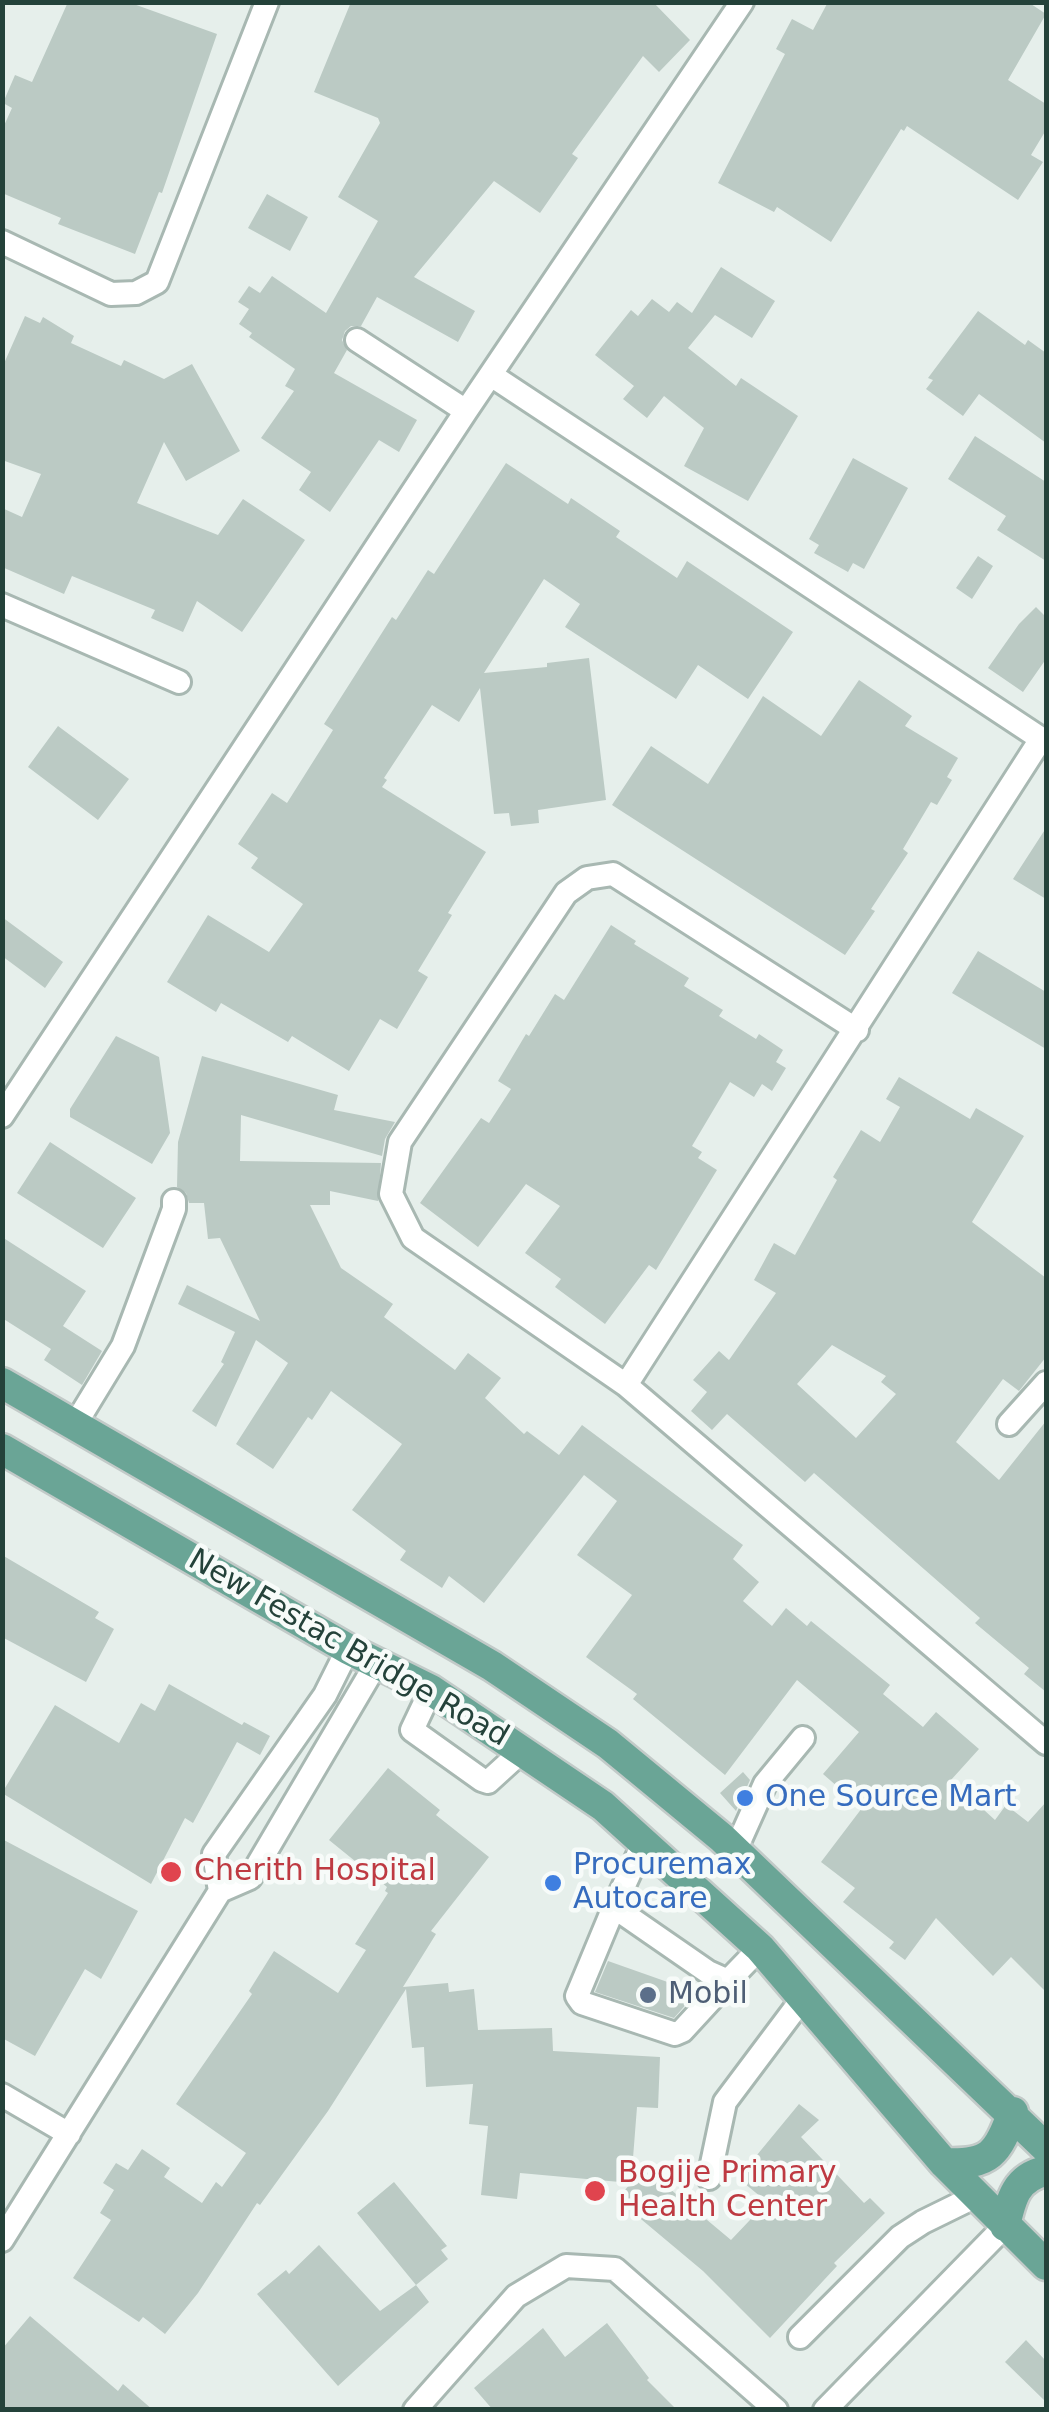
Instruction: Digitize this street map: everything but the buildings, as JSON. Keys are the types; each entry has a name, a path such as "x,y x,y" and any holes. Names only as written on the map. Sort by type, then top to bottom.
{"main road":[{"name":"New Festac Bridge Road","path":"2,1383 492,1666 608,1744 735,1851 1046,2148"},
{"name":"New Festac Bridge Road","path":"2,1450 348,1649 431,1690 602,1806 760,1948 944,2163 1046,2265"},
{"path":"944,2163 966,2164 992,2156 1001,2144 1012,2112"},
{"path":"1005,2226 1013,2192 1031,2174 1046,2171"}],"street":[{"path":"2,242 111,294 136,293 158,282 267,2"},
{"path":"2,1116 466,411 742,2"},
{"path":"357,340 466,411"},
{"path":"491,375 1044,741 626,1385"},
{"path":"2,606 179,682"},
{"path":"857,1030 613,874 587,878 566,893 400,1142 391,1194 413,1238 626,1385 1046,1743"},
{"path":"76,1423 122,1346 174,1202"},
{"path":"1009,1424 1046,1383"},
{"path":"220,1890 214,1854 325,1695 348,1649"},
{"path":"2,2240 220,1890 250,1878 376,1664"},
{"path":"431,1690 412,1730 482,1780 488,1782 522,1752"},
{"path":"735,1851 765,1784 803,1738"},
{"path":"644,1842 578,1996 582,2004 675,2034 682,2032 760,1948"},
{"path":"614,1907 728,1982"},
{"path":"709,2178 725,2102 803,1998"},
{"path":"2,2095 69,2134"},
{"path":"800,2338 900,2237 976,2196"},
{"path":"826,2410 1005,2226"},
{"path":"415,2410 516,2296 566,2266 615,2269 776,2410"}],"place":[{"name":"One Source Mart","path":"745,1798"},
{"name":"Cherith Hospital","path":"171,1872"},
{"name":"Procuremax Autocare","path":"553,1883"},
{"name":"Mobil","path":"648,1995"},
{"name":"Bogije Primary Health Center","path":"595,2191"}]}
